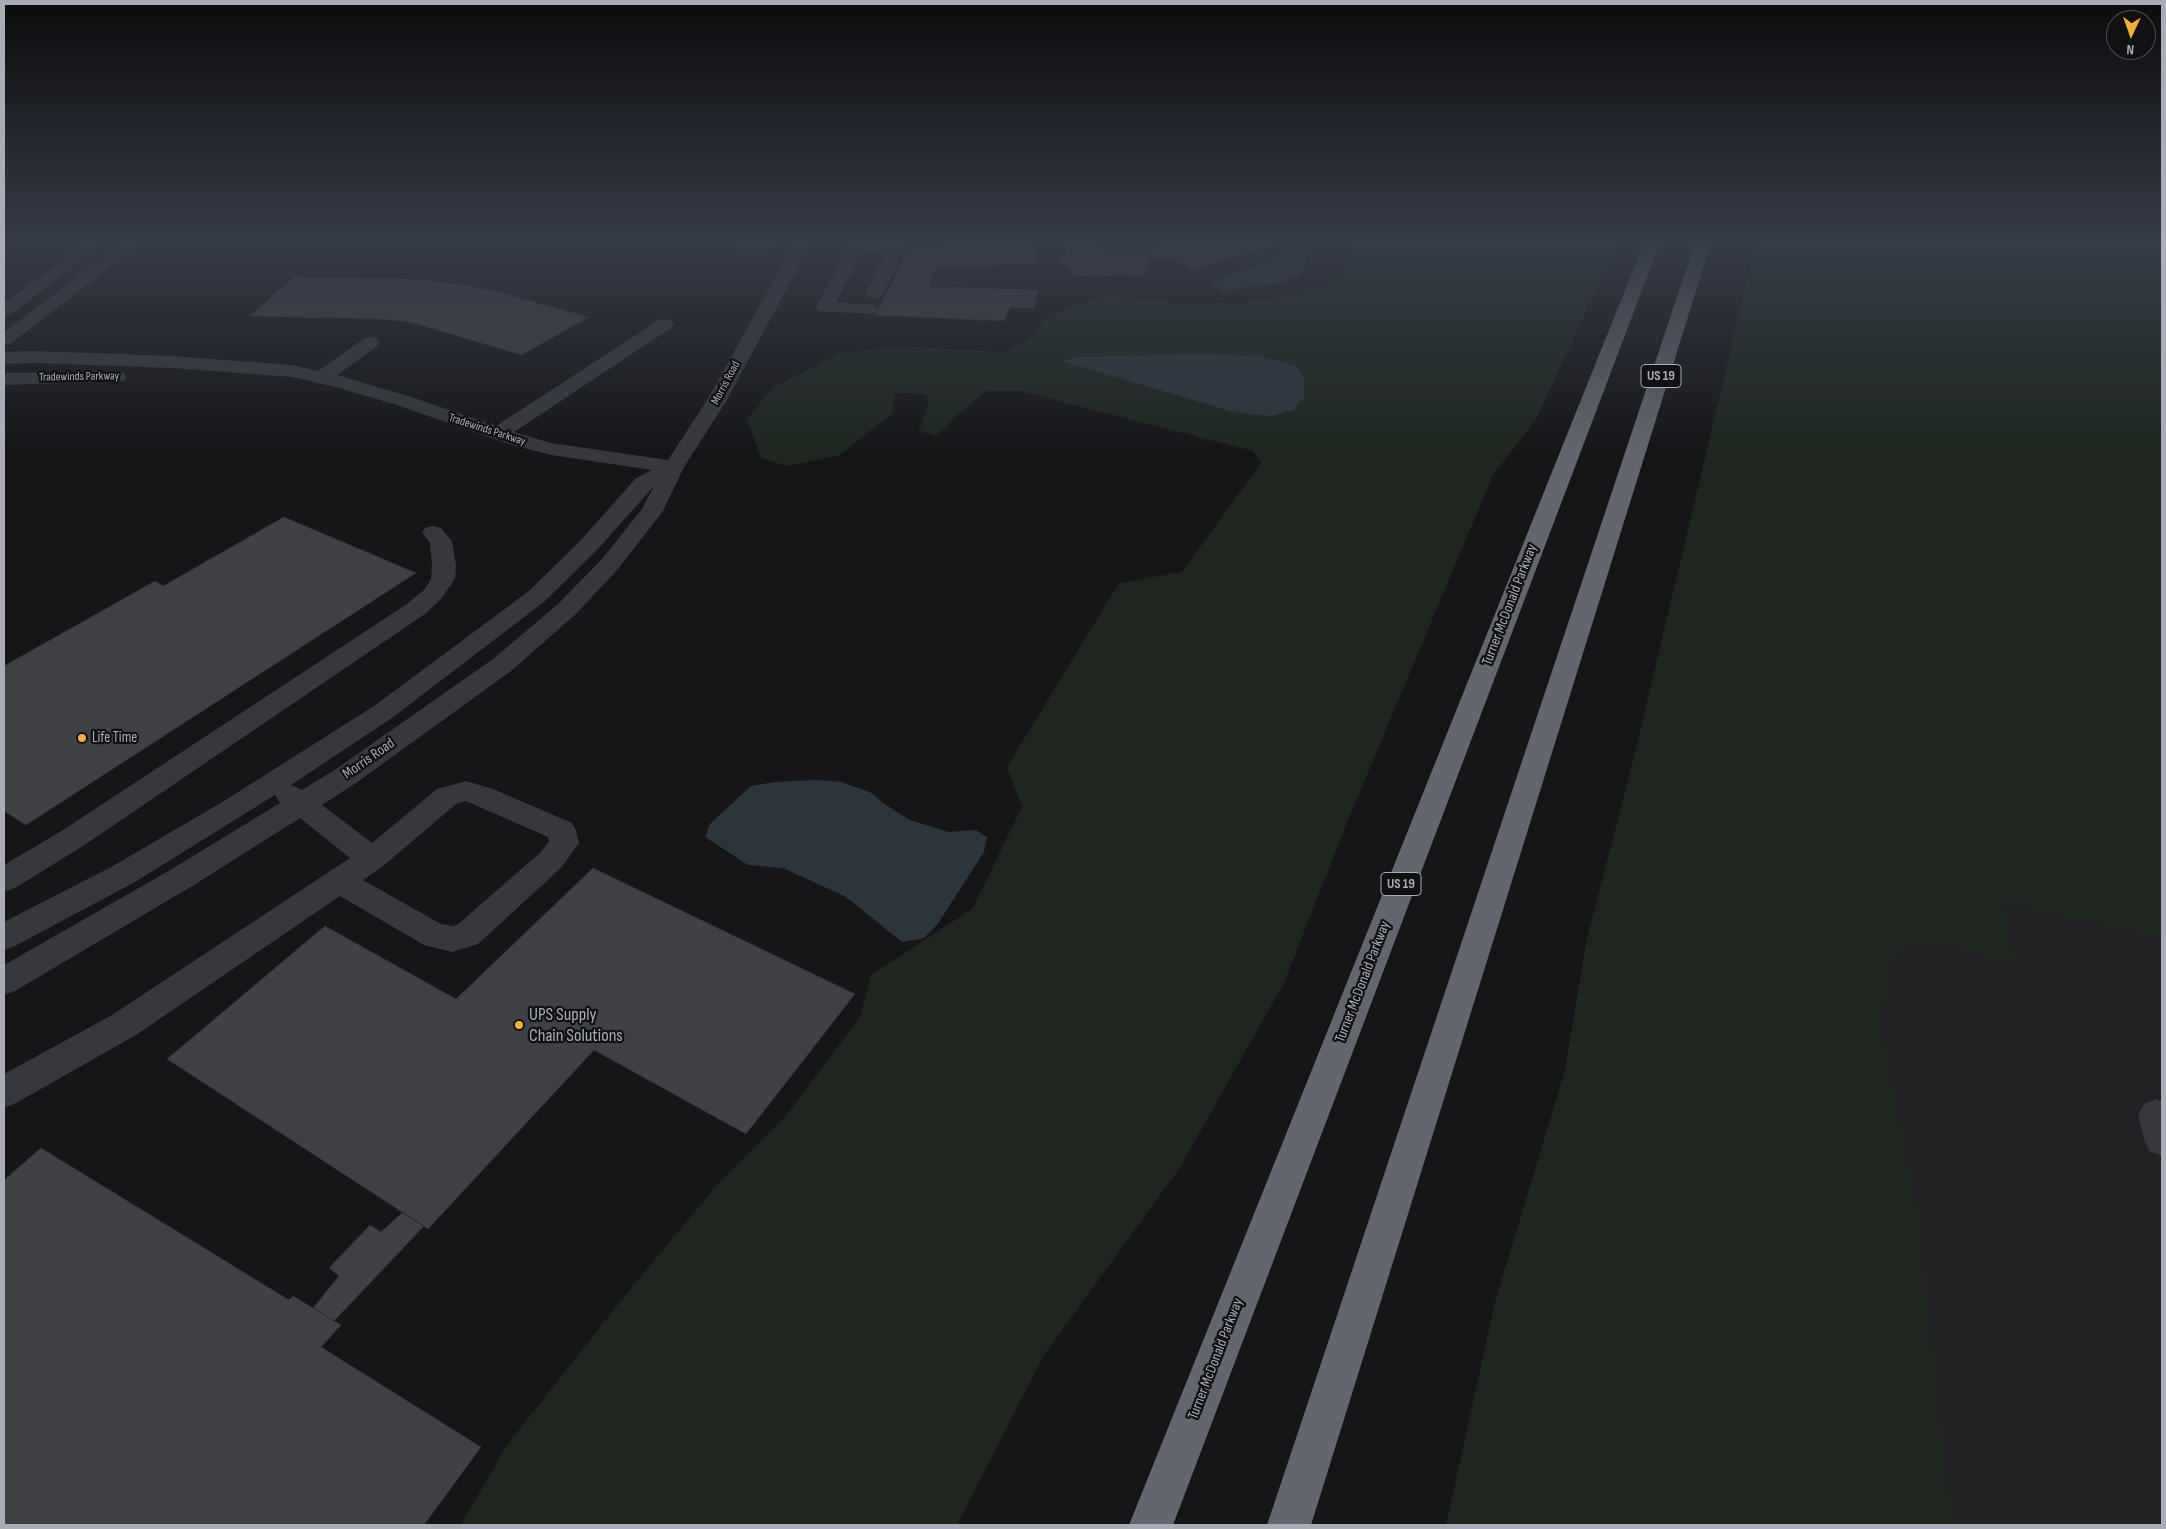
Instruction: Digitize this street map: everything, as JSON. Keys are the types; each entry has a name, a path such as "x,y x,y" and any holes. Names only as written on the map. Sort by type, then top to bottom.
{"highway":[{"name":"Turner McDonald Parkway","path":"1151,1525 1624,314"},
{"name":"US 19","path":"1289,1525 1680,314"}],"street":[{"path":"4,340 38,314"},
{"name":"Morris Road","path":"4,981 183,877 346,776 502,665 567,609 610,564 652,511 662,495 674,468 717,400 764,314"},
{"path":"498,434 665,324"},
{"path":"313,376 371,342"},
{"name":"Tradewinds Parkway","path":"4,358 182,362 250,366 292,371 401,400 498,434 551,449 674,468"},
{"name":"Tradewinds Parkway","path":"4,371 313,376"},
{"name":"Tradewinds Parkway","path":"4,379 214,373"},
{"name":"Morris Road","path":"4,937 124,874 383,712 537,596 590,544 644,483 674,468"},
{"path":"4,880 73,838 416,609 433,594 443,579 444,565 440,542 433,534"},
{"path":"273,782 372,859"},
{"path":"4,1092 124,1025 339,881 372,859 447,796 466,791 483,796 562,831 564,844 551,860 467,936 452,939 435,936 339,881"},
{"path":"2162,1116 2156,1115 2162,1139"}],"shaded area":[{"path":"1051,314 1584,314 1537,418 1493,475 1348,820 1284,983 1179,1169 1044,1355 957,1525 461,1525 507,1445 623,1298 716,1186 785,1117 860,1017 871,975 972,909 1022,807 1007,767 1119,583 1182,572 1261,463 1253,451 1021,391 986,391 963,410 937,436 919,431 928,406 927,394 895,393 892,414 838,456 786,466 761,458 747,419 772,388 838,354 895,346 1006,352 1029,337"},
{"path":"1739,314 2162,314 2162,939 2002,902 2015,965 1932,941 1894,951 1880,1023 1919,1223 1952,1525 1446,1525 1495,1302 1565,1070 1587,938 1632,765"},
{"path":"1199,354 1260,356 1296,366 1304,379 1305,396 1294,410 1272,416 1237,413 1062,361 1076,357"},
{"path":"1632,765 2162,922 2162,1525 1518,1525"},
{"path":"817,780 841,782 870,792 910,820 948,832 976,830 987,837 984,852 937,925 924,938 902,942 846,897 783,868 748,865 705,837 710,824 751,786 775,782"}],"building":[{"path":"252,314 579,314 588,317 522,355 410,322 382,319 250,316"},
{"path":"875,314 1007,314 1004,321"},
{"name":"Life Time","path":"284,517 416,573 26,825 4,811 4,666 155,581 163,586"},
{"name":"UPS Supply Chain Solutions","path":"593,868 855,994 746,1134 594,1050 428,1229 167,1059 325,926 456,999"},
{"path":"41,1148 289,1300 293,1296 341,1325 321,1347 481,1447 424,1525 4,1525 4,1180"},
{"path":"403,1212 424,1226 334,1321 313,1308 339,1276 329,1268 370,1225 381,1232"}],"place":[{"name":"Life Time","path":"82,738"},
{"name":"UPS Supply Chain Solutions","path":"519,1025"}]}
